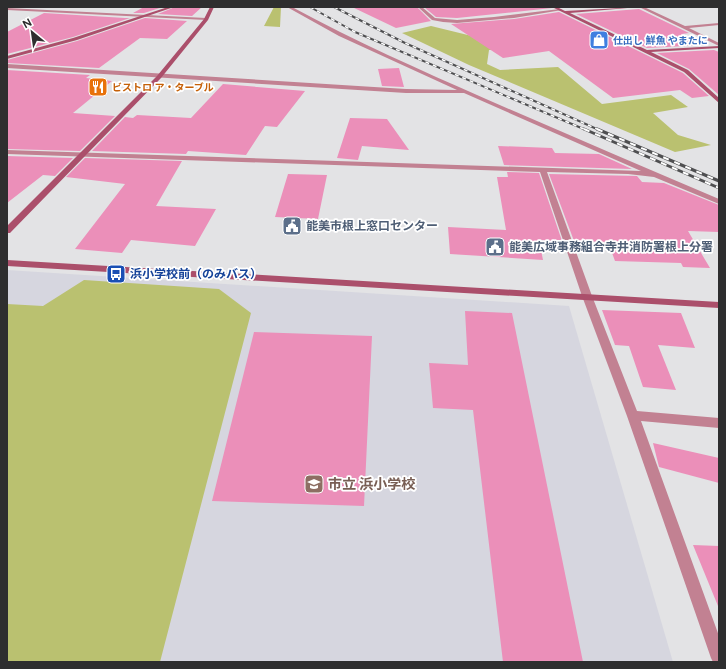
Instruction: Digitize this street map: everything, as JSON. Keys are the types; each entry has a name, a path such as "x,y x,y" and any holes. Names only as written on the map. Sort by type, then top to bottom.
{"street":[{"path":"7,58 75,39 172,7"},
{"path":"7,231 84,156 159,77 206,19 212,7"},
{"path":"289,7 341,35 569,138 719,202"},
{"path":"420,7 433,19 440,21 462,21 560,10"},
{"path":"554,7 686,71 719,101"},
{"path":"565,12 637,7"},
{"path":"641,7 684,27 719,46"},
{"path":"7,9 142,17 206,19"},
{"path":"684,27 719,24"},
{"path":"647,51 719,46"},
{"path":"7,66 406,92 467,92"},
{"path":"7,152 84,156 628,172 658,175"},
{"path":"542,170 586,296 633,416 719,658"},
{"path":"7,263 719,305"},
{"path":"633,416 719,424"}],"shaded area":[{"name":"市立 浜小学校","path":"7,270 569,306 673,662 7,662"}],"green space":[{"path":"274,7 281,7 280,27 264,26"},
{"path":"431,26 476,37 553,47 489,50 487,64 500,70 558,67 602,104 671,95 688,107 653,113 678,135 711,145 675,152 469,65 402,33"},
{"path":"84,280 219,289 251,313 160,662 7,662 7,304 43,306"}],"building":[{"path":"144,7 163,7 144,13 133,13"},
{"path":"175,7 202,7 192,16 158,14"},
{"path":"352,7 417,7 431,21 396,28"},
{"path":"424,7 552,8 457,18 436,17"},
{"path":"639,9 689,33 682,34 705,45 647,48 576,14"},
{"path":"559,12 683,73 709,96 692,98 680,90 613,98 549,51 503,58 451,24 514,19"},
{"path":"44,13 130,18 73,37 7,54 7,32"},
{"path":"145,18 187,21 167,39 140,38 99,68 7,63 7,60 77,41"},
{"path":"714,50 719,52 719,95 689,69 657,53"},
{"path":"399,68 404,87 382,86 378,69"},
{"path":"7,70 90,75 86,78 112,81 73,113 115,116 80,151 7,149"},
{"path":"223,84 305,91 277,127 265,126 246,155 188,151 186,154 92,151 125,117 133,118 137,115 191,118"},
{"path":"350,118 387,119 409,150 362,146 358,160 337,158"},
{"path":"498,146 552,148 555,153 599,154 632,169 504,165"},
{"path":"7,156 73,158 55,176 43,175 7,203"},
{"path":"85,158 182,161 156,206 216,209 195,246 131,240 122,253 75,249 125,184 66,177"},
{"path":"507,172 539,173 562,241 539,240 543,260 450,254 448,227 506,230 497,177 508,177"},
{"path":"288,174 327,175 318,219 275,217"},
{"path":"549,174 637,176 642,182 664,183 719,205 719,232 688,231 710,268 683,267 681,263 615,261 608,242 574,241"},
{"path":"602,310 681,313 695,348 658,345 676,390 643,387 629,346 615,345"},
{"path":"465,311 512,313 583,662 503,662 473,410 433,408 429,363 468,365"},
{"path":"254,332 372,336 364,506 212,501"},
{"path":"653,443 719,458 719,483 659,467"},
{"path":"693,545 719,546 719,606 718,606"}],"railway":[{"path":"310,7 355,32 586,130"},
{"path":"334,7 405,43 599,130"},
{"path":"584,129 719,188"},
{"path":"597,129 719,181"}],"place":[{"name":"仕出し 鮮魚 やまたに","path":"599,40"},
{"name":"ビストロ ア・ターブル","path":"98,87"},
{"name":"能美市根上窓口センター","path":"292,226"},
{"name":"能美広域事務組合寺井消防署根上分署","path":"495,247"},
{"name":"浜小学校前（のみバス）","path":"116,274"},
{"name":"市立 浜小学校","path":"314,484"}]}
